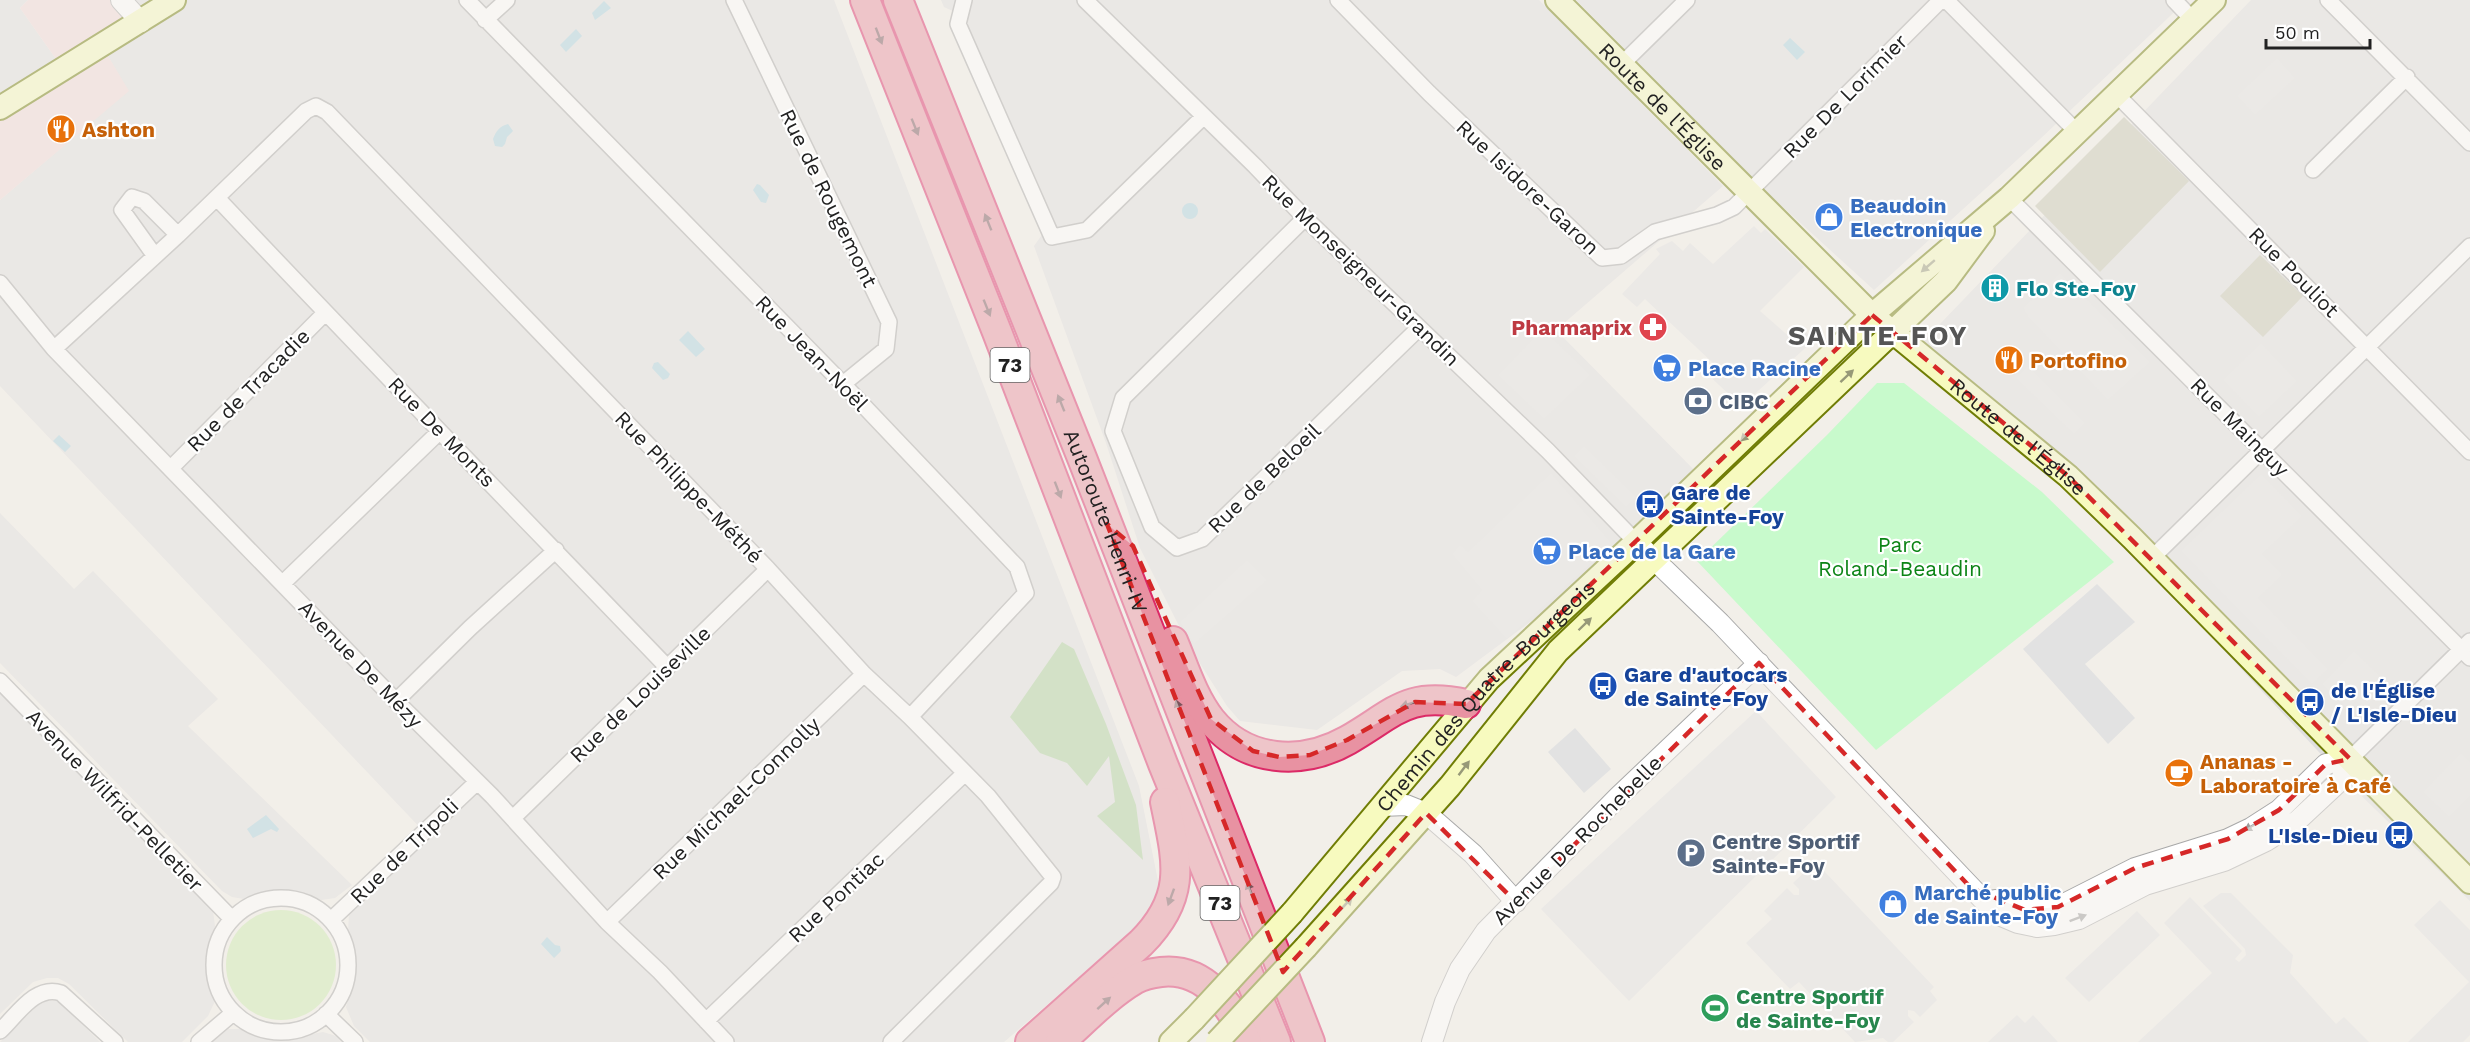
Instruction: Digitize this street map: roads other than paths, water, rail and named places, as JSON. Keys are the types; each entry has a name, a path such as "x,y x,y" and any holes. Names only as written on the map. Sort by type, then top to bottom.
{"highway":[{"name":"Autoroute Henri-IV","path":"865,0 997,332 1163,764 1276,1042"},
{"name":"Autoroute Henri-IV","path":"898,0 1082,458 1310,1042"},
{"path":"1107,524 1133,546 1203,708 1223,732 1253,752 1279,757 1310,755 1347,740 1407,705 1429,699 1466,704"},
{"path":"1030,1042 1153,931 1172,898 1176,880 1176,860 1164,795 1163,764"},
{"path":"1060,1042 1117,991 1136,978 1164,972 1186,975 1211,987 1230,1009 1247,1042"}],"main road":[{"path":"0,108 174,0"},
{"name":"Route de l'Église","path":"1557,0 1872,315 2068,476 2152,558 2470,882"},
{"name":"Chemin des Quatre-Bourgeois","path":"1171,1042 1292,913 1489,679 1636,542 1872,315 2007,199 2214,0"},
{"name":"Chemin des Quatre-Bourgeois","path":"1217,1042 1426,813 1558,651 1946,281 2007,199"}],"street":[{"path":"122,0 141,22"},
{"name":"Rue Jean-Noël","path":"467,0 843,384 1017,567 1026,594 910,717"},
{"path":"485,20 507,0"},
{"name":"Rue de Rougemont","path":"734,0 889,322 886,349 843,384"},
{"path":"964,0 958,24 1053,237 1087,230 1203,117"},
{"name":"Rue Monseigneur-Grandin","path":"1085,0 1305,218 1548,451 1636,542"},
{"name":"Rue Isidore-Garon","path":"1338,0 1429,93 1602,258 1621,256 1655,232 1717,215 1734,207 1748,193"},
{"path":"1621,65 1687,0"},
{"name":"Rue De Lorimier","path":"1748,193 1941,0"},
{"path":"1946,0 2077,132"},
{"path":"2174,0 2193,20"},
{"path":"2328,0 2407,77 2470,143"},
{"path":"2313,170 2407,77"},
{"name":"Rue Pouliot","path":"2116,94 2470,452"},
{"name":"Rue Philippe-Méthé","path":"217,198 306,111 316,106 327,112 768,570 864,674 988,796 1053,877 1051,883 891,1042"},
{"path":"155,256 122,210 132,197 144,201 178,235"},
{"path":"54,349 217,198"},
{"name":"Rue De Monts","path":"217,198 382,370 438,432 556,550 667,667"},
{"name":"Rue Mainguy","path":"2007,199 2467,649"},
{"name":"Rue de Beloeil","path":"1305,218 1123,398 1113,431 1152,527 1177,548 1202,539 1419,328"},
{"path":"2152,558 2470,246"},
{"name":"Avenue De Mézy","path":"0,283 54,349 513,818 607,922 726,1042"},
{"name":"Rue de Tracadie","path":"171,468 325,313"},
{"path":"282,583 438,432"},
{"path":"1636,542 1759,663 1971,888 2006,905 2025,910 2058,907 2135,868 2228,839 2251,828 2279,810 2326,764 2350,759 2467,649"},
{"path":"396,701 470,628 556,550"},
{"name":"Rue de Louiseville","path":"513,818 768,570"},
{"name":"Avenue De Rochebelle","path":"1432,1042 1445,1002 1460,969 1486,931 1618,797 1759,663"},
{"name":"Rue Michael-Connolly","path":"607,922 864,674"},
{"name":"Avenue Wilfrid-Pelletier","path":"0,681 231,918"},
{"name":"Rue Pontiac","path":"706,1021 965,773"},
{"name":"Rue de Tripoli","path":"331,920 477,782"},
{"path":"1382,806 1406,805 1416,807 1426,813 1473,854 1516,902"},
{"path":"272,898 283,898 314,906 331,920 343,937 348,957 348,977 341,997 326,1014 312,1025 302,1029 292,1032 271,1032 250,1025 233,1013 221,996 214,976 214,955 221,934 231,918 251,904 272,898"},
{"path":"0,1031 39,993 51,989 61,993 114,1042"},
{"path":"199,1042 233,1013"},
{"path":"326,1014 354,1042"}],"water":[{"path":"604,1 611,8 595,20 592,13"},
{"path":"576,29 582,36 566,52 560,45"},
{"path":"1790,38 1805,52 1797,60 1783,45"},
{"path":"508,124 513,131 502,147 495,146 493,139 495,134"},
{"path":"757,184 769,195 766,203 761,202 753,190"},
{"path":"1190,203 1196,205 1198,211 1196,217 1190,219 1184,217 1182,211 1184,205"},
{"path":"688,331 705,349 696,357 679,340"},
{"path":"658,362 670,374 668,378 663,380 652,368 654,363"},
{"path":"59,435 71,446 65,452 53,441"},
{"path":"266,815 279,829 277,832 271,829 253,838 247,829"},
{"path":"547,937 555,945 560,946 561,951 554,958 541,944"}],"place":[{"name":"Ashton","path":"61,129"},
{"name":"Beaudoin Electronique","path":"1829,217"},
{"name":"Flo Ste-Foy","path":"1995,288"},
{"name":"Pharmaprix","path":"1653,327"},
{"name":"Portofino","path":"2009,360"},
{"name":"Place Racine","path":"1667,368"},
{"name":"CIBC","path":"1698,401"},
{"name":"Gare de Sainte-Foy","path":"1650,504"},
{"name":"Place de la Gare","path":"1547,551"},
{"name":"Gare d'autocars de Sainte-Foy","path":"1603,686"},
{"name":"de l'Église / L'Isle-Dieu","path":"2310,702"},
{"name":"Ananas - Laboratoire à Café","path":"2179,773"},
{"name":"L'Isle-Dieu","path":"2399,835"},
{"name":"Centre Sportif Sainte-Foy","path":"1691,853"},
{"name":"Marché public de Sainte-Foy","path":"1893,904"},
{"name":"Centre Sportif de Sainte-Foy","path":"1715,1008"}],"district":[{"name":"SAINTE-FOY","path":"1878,336"}],"park label":[{"name":"Parc Roland-Beaudin","path":"1900,556"}]}
